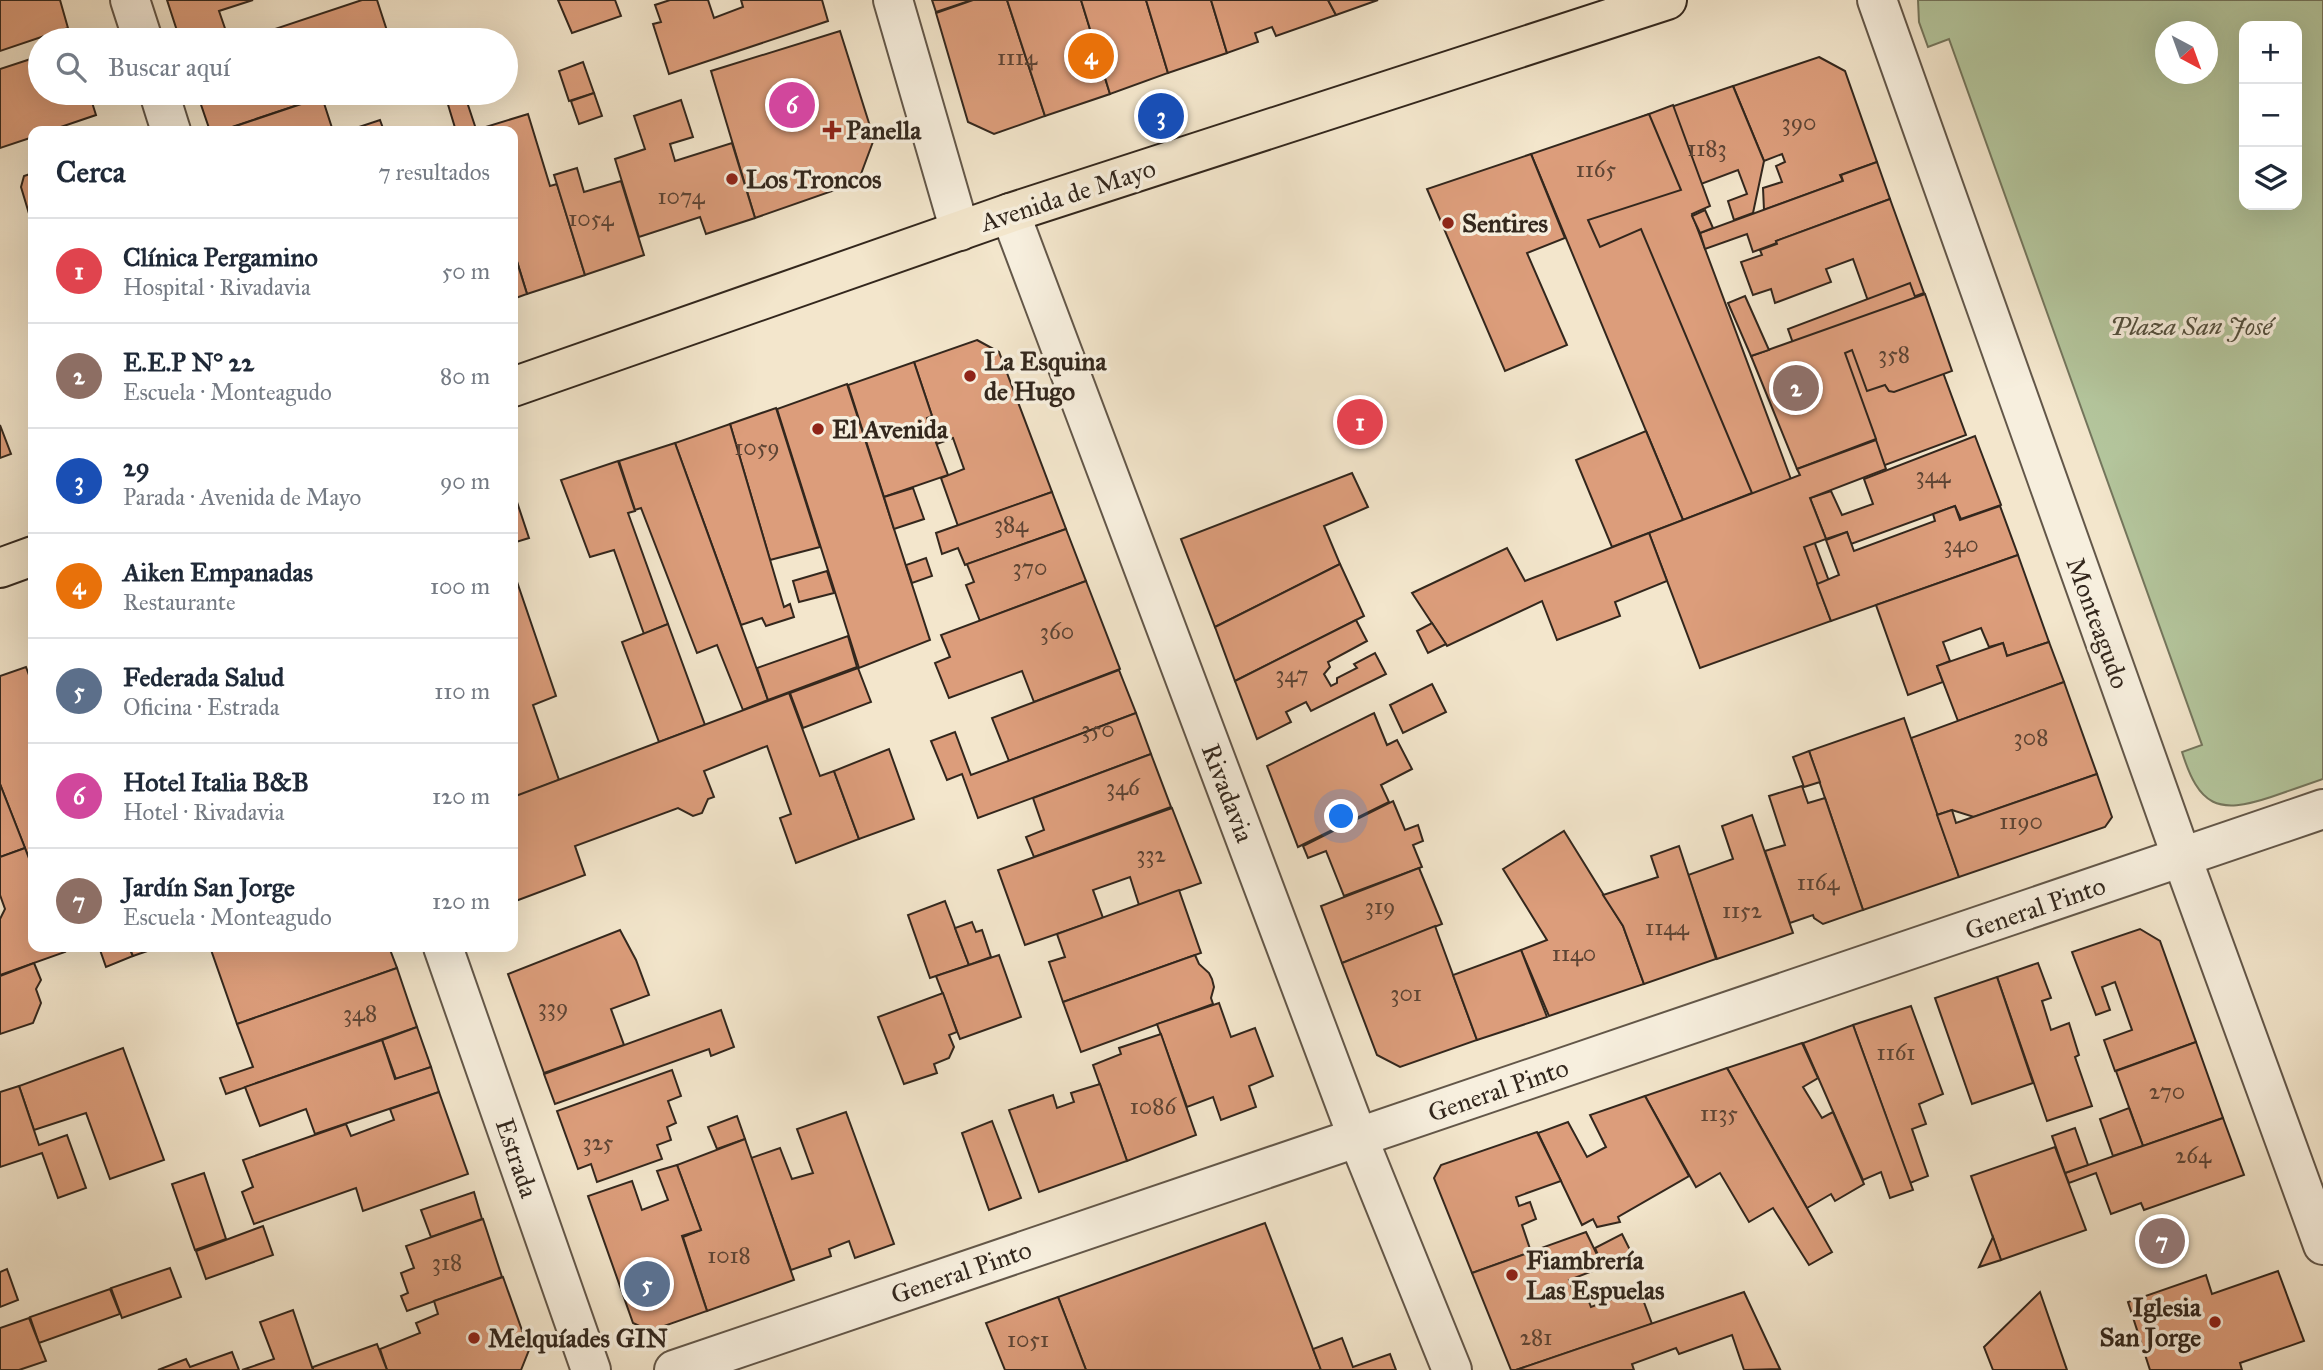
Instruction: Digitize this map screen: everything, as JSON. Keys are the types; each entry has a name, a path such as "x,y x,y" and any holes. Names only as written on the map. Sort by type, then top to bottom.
{"main road":[{"name":"Avenida de Mayo","path":"518,385 1010,213 1667,0"},
{"path":"0,568 28,558"}],"street":[{"path":"130,0 139,28"},
{"path":"892,0 960,231"},
{"name":"Monteagudo","path":"1877,0 2182,858 2323,1245"},
{"path":"163,105 169,126"},
{"name":"Rivadavia","path":"1010,213 1358,1138 1452,1370"},
{"name":"General Pinto","path":"674,1370 2323,809"},
{"name":"Estrada","path":"445,952 592,1370"}],"green space":[{"name":"Plaza San José","path":"1918,0 2323,0 2323,779 2271,797 2237,805 2213,802 2203,795 2195,784 2182,752 2202,745 1949,39 1928,47 1919,22"}],"building":[{"path":"0,0 60,0 68,28 28,28 28,42 0,51"},
{"path":"167,0 253,0 219,11 225,28 176,28"},
{"path":"362,0 377,0 386,28 278,28"},
{"path":"558,0 615,0 621,16 572,33"},
{"path":"670,0 708,0 714,18 743,7 741,0 822,0 828,21 669,74 653,24 661,22 655,5"},
{"path":"932,0 972,0 936,12"},
{"path":"973,0 1007,0 1045,116 994,134 968,122 936,13"},
{"path":"1007,0 1081,0 1110,94 1045,116"},
{"path":"1081,0 1146,0 1168,73 1110,94"},
{"path":"1146,0 1211,0 1227,53 1168,73"},
{"path":"1211,0 1328,0 1336,15 1276,36 1272,27 1255,33 1258,42 1227,53"},
{"path":"1328,0 1378,0 1336,15"},
{"path":"840,31 874,139 858,182 755,218 711,71"},
{"path":"1819,57 1845,71 1877,162 1840,175 1843,181 1764,210 1763,188 1782,182 1776,166 1785,162 1782,154 1764,161 1733,86"},
{"path":"28,60 28,105 93,105 96,115 64,126 28,126 28,139 0,148 0,69"},
{"path":"583,62 594,93 569,101 559,71"},
{"path":"1733,86 1764,161 1753,213 1734,220 1728,201 1747,194 1738,170 1698,185 1703,199 1687,204 1650,114"},
{"path":"594,93 602,116 579,124 571,101"},
{"path":"681,100 693,137 670,144 675,161 732,143 755,218 706,234 700,217 639,237 615,159 645,149 634,116"},
{"path":"201,105 298,105 235,126 208,126"},
{"path":"298,105 325,105 331,126 236,126"},
{"path":"448,105 468,105 475,126 454,126"},
{"path":"1673,105 1710,206 1692,214 1839,608 1737,645 1556,149"},
{"path":"528,114 550,186 557,184 585,275 527,294 518,264 518,126 489,126"},
{"path":"1649,114 1681,190 1588,220 1600,247 1641,229 1752,493 1683,520 1531,154"},
{"path":"380,120 382,126 362,126"},
{"path":"1531,154 1565,238 1527,253 1567,345 1505,371 1427,189"},
{"path":"1877,162 1890,199 1753,252 1747,234 1705,249 1700,233 1843,181 1841,175"},
{"path":"577,168 584,192 621,181 644,255 585,275 554,175"},
{"path":"28,175 28,210 21,187 24,176"},
{"path":"1890,199 1924,293 1872,312 1853,259 1826,269 1831,282 1775,303 1771,289 1753,295 1741,262 1762,255 1760,250 1777,244 1776,241"},
{"path":"1705,210 1713,228 1700,233 1692,216"},
{"path":"518,265 527,294 518,297"},
{"path":"1910,283 1966,435 1842,481 1788,329"},
{"path":"1925,294 1952,371 1894,392 1889,391 1885,385 1867,391 1852,350 1845,353 1876,439 1797,469 1751,356"},
{"path":"1745,296 1769,350 1751,356 1728,303"},
{"path":"977,340 999,352 1052,492 958,526 941,478 964,469 953,438 937,444 928,418 932,416 914,362"},
{"path":"914,362 932,416 927,418 948,475 884,497 848,385"},
{"path":"847,384 930,640 859,668 777,409"},
{"path":"776,408 820,547 770,560 730,424"},
{"path":"730,424 784,607 790,604 794,617 766,626 762,618 741,625 675,443"},
{"path":"0,425 11,454 0,458"},
{"path":"1646,431 1683,520 1612,547 1576,460"},
{"path":"1975,436 2001,505 1961,519 1955,506 1851,544 1847,532 1826,539 1810,498 1831,491 1842,515 1873,504 1864,479"},
{"path":"1876,440 1886,469 1810,498 1826,539 1804,547 1831,621 1700,668 1649,533 1800,475 1797,469"},
{"path":"675,443 768,700 743,710 717,645 697,653 641,508 635,510 619,461"},
{"path":"618,461 635,511 628,513 668,624 644,634 614,550 590,557 561,480"},
{"path":"1352,473 1368,507 1324,526 1340,564 1215,627 1181,539"},
{"path":"913,488 924,519 894,529 884,497"},
{"path":"1052,492 1066,529 965,565 958,548 942,554 936,533"},
{"path":"518,505 529,538 518,541"},
{"path":"1955,506 1960,520 2000,506 2018,555 1831,621 1817,584 1839,575 1826,540 1847,532 1854,551 1935,521 1933,514"},
{"path":"1066,529 1086,581 980,621 966,585 974,582 967,564"},
{"path":"1649,533 1667,581 1615,602 1620,616 1557,640 1542,601 1447,646 1412,593 1507,548 1525,581"},
{"path":"2018,555 2049,642 2007,656 2003,643 1989,647 1981,628 1943,642 1950,661 1937,666 1943,682 1908,695 1876,605"},
{"path":"926,558 932,576 912,583 906,565"},
{"path":"1340,564 1364,616 1235,681 1215,627"},
{"path":"827,571 834,593 799,602 793,581"},
{"path":"1086,581 1120,669 1034,702 1022,671 949,698 935,663 950,657 941,635"},
{"path":"518,585 556,696 533,705 559,780 518,796"},
{"path":"1356,620 1367,641 1328,662 1330,667 1324,674 1331,686 1337,683 1337,678 1357,668 1354,664 1375,653 1386,674 1311,711 1306,702 1286,712 1291,722 1257,739 1235,681"},
{"path":"1432,623 1446,644 1428,653 1417,631"},
{"path":"668,624 705,725 659,742 622,642"},
{"path":"848,636 857,667 768,700 757,668"},
{"path":"2049,642 2064,682 1958,721 1937,666 2003,643 2007,656"},
{"path":"26,667 28,672 28,856 0,784 0,676"},
{"path":"858,668 871,702 803,728 790,693"},
{"path":"1119,670 1136,713 1009,761 992,718"},
{"path":"2064,682 2097,774 1974,817 1952,810 1937,815 1911,738"},
{"path":"1432,684 1446,712 1403,733 1390,705"},
{"path":"789,693 820,776 834,771 859,839 796,863 780,818 791,814 767,746 704,771 714,797 708,799 702,813 693,816 678,808 575,846 585,875 518,900 518,795"},
{"path":"1136,713 1151,754 978,818 962,774 947,780 931,741 955,732 971,775"},
{"path":"1374,713 1387,745 1397,740 1412,769 1381,785 1389,802 1298,847 1267,766"},
{"path":"1904,718 1959,877 1863,910 1809,751"},
{"path":"889,749 914,819 859,839 834,771"},
{"path":"1809,751 1820,782 1804,787 1793,757"},
{"path":"1151,754 1171,807 1034,857 1026,837 1044,830 1033,798"},
{"path":"2097,774 2112,817 2105,827 1959,877 1937,815 1952,810 1956,823"},
{"path":"0,784 25,848 0,857"},
{"path":"1802,786 1808,803 1825,798 1863,910 1823,924 1813,915 1790,923 1765,851 1785,845 1769,796"},
{"path":"1393,801 1405,830 1418,825 1423,841 1413,845 1422,867 1344,896 1326,851 1308,858 1303,846"},
{"path":"1172,808 1201,883 1139,905 1130,877 1093,890 1103,918 1025,945 998,870"},
{"path":"1752,815 1793,933 1717,959 1688,875 1733,859 1722,826"},
{"path":"1564,831 1623,926 1644,984 1549,1016 1521,950 1547,940 1503,869"},
{"path":"1679,846 1716,959 1644,984 1623,926 1603,895 1658,877 1651,856"},
{"path":"25,848 28,856 28,952 65,952 0,975 0,919 5,909 0,895 0,857"},
{"path":"1419,868 1442,924 1342,963 1321,906"},
{"path":"1179,890 1201,953 1063,1002 1049,962 1065,957 1057,934"},
{"path":"945,901 969,965 930,978 908,915"},
{"path":"972,922 976,932 982,930 991,957 969,965 955,928"},
{"path":"1435,926 1477,1040 1400,1067 1377,1055 1342,963"},
{"path":"2140,929 2160,941 2196,1042 2115,1071 2104,1040 2132,1030 2115,982 2102,987 2110,1010 2096,1015 2072,952"},
{"path":"620,930 636,960 649,995 611,1009 624,1045 544,1073 508,974"},
{"path":"1521,950 1547,1017 1477,1040 1453,975"},
{"path":"101,952 131,952 133,956 106,967"},
{"path":"212,952 391,952 397,968 237,1024"},
{"path":"999,955 1021,1017 960,1039 936,976"},
{"path":"1195,955 1212,979 1213,1004 1081,1052 1063,1002"},
{"path":"34,963 41,980 36,989 41,1003 33,1023 0,1034 0,976"},
{"path":"2038,963 2051,998 2042,1001 2051,1030 2069,1023 2079,1055 2075,1057 2092,1106 2047,1121 1997,977"},
{"path":"397,968 417,1027 226,1094 220,1078 253,1067 237,1024"},
{"path":"1997,977 2033,1083 1972,1104 1935,998"},
{"path":"943,993 957,1032 949,1035 954,1047 949,1058 934,1064 937,1073 904,1084 878,1017"},
{"path":"1219,1003 1231,1037 1255,1028 1273,1076 1249,1086 1256,1107 1221,1120 1213,1097 1187,1107 1157,1024"},
{"path":"1911,1006 1943,1094 1919,1104 1926,1124 1912,1129 1928,1176 1910,1183 1853,1025"},
{"path":"721,1010 734,1047 711,1056 709,1049 555,1104 544,1074"},
{"path":"1853,1025 1913,1190 1890,1198 1881,1172 1863,1180 1803,1043"},
{"path":"417,1027 431,1067 396,1079 382,1040"},
{"path":"1161,1034 1196,1135 1127,1161 1093,1065 1121,1054 1119,1048"},
{"path":"382,1040 395,1079 431,1067 439,1092 315,1134 306,1109 260,1126 245,1087"},
{"path":"2196,1042 2223,1118 2143,1146 2116,1071"},
{"path":"1802,1043 1818,1078 1803,1087 1822,1118 1833,1112 1864,1184 1835,1201 1831,1194 1807,1208 1727,1068"},
{"path":"123,1048 164,1160 110,1179 86,1113 34,1130 19,1086"},
{"path":"1727,1068 1832,1252 1809,1265 1773,1208 1749,1222 1720,1173 1696,1187 1645,1096"},
{"path":"672,1070 681,1096 668,1101 676,1123 667,1127 671,1140 657,1145 662,1159 597,1182 591,1164 578,1169 557,1111"},
{"path":"1100,1084 1127,1161 1039,1192 1009,1110 1053,1095 1057,1108 1074,1102 1071,1093"},
{"path":"19,1086 39,1145 67,1135 86,1188 58,1198 42,1153 0,1167 0,1092"},
{"path":"439,1092 468,1174 363,1211 356,1188 254,1224 242,1192 253,1187 243,1160 346,1124 351,1136 394,1120 390,1109"},
{"path":"1645,1096 1689,1176 1618,1217 1620,1222 1597,1227 1593,1219 1582,1225 1538,1133 1568,1122 1587,1157 1606,1147 1590,1115"},
{"path":"2129,1108 2143,1146 2113,1156 2100,1119"},
{"path":"846,1112 894,1244 855,1258 849,1241 829,1249 831,1256 791,1270 751,1158 780,1148 792,1179 813,1173 797,1129"},
{"path":"737,1116 745,1139 717,1149 708,1127"},
{"path":"2223,1118 2244,1175 2144,1210 2141,1203 2111,1214 2096,1173 2069,1183 2065,1173"},
{"path":"992,1121 1021,1198 989,1210 962,1133"},
{"path":"2075,1128 2088,1165 2065,1173 2052,1136"},
{"path":"1537,1132 1561,1181 1516,1197 1519,1206 1530,1202 1536,1219 1522,1225 1531,1252 1472,1273 1434,1178 1441,1165"},
{"path":"745,1139 794,1280 707,1311 683,1237 701,1230 677,1165"},
{"path":"2055,1147 2086,1230 2001,1260 1971,1176"},
{"path":"677,1165 701,1230 682,1236 707,1311 650,1331 633,1323 588,1196 632,1181 642,1210 668,1200 657,1171"},
{"path":"204,1173 226,1239 195,1250 172,1184"},
{"path":"474,1192 482,1219 431,1237 421,1210"},
{"path":"483,1219 502,1277 407,1311 401,1296 408,1293 401,1273 414,1268 406,1246"},
{"path":"1265,1223 1321,1370 1086,1370 1058,1297"},
{"path":"263,1226 273,1255 206,1279 196,1251"},
{"path":"1586,1232 1603,1267 1569,1280 1574,1293 1584,1289 1591,1307 1639,1289 1652,1324 1511,1370 1472,1273"},
{"path":"1622,1234 1632,1254 1604,1269 1595,1248"},
{"path":"1993,1237 2001,1260 1979,1267"},
{"path":"170,1268 181,1297 122,1318 111,1288"},
{"path":"7,1269 18,1300 0,1307 0,1272"},
{"name":"Iglesia San Jorge","path":"2278,1271 2304,1341 2240,1363 2242,1370 2150,1370 2128,1302 2206,1275 2212,1294"},
{"path":"503,1277 529,1350 521,1370 387,1370 380,1349 420,1333 416,1323 438,1314 434,1301"},
{"path":"110,1289 120,1314 39,1343 30,1317"},
{"path":"1744,1292 1780,1369 1744,1370 1732,1335 1679,1354 1676,1348 1632,1364 1634,1370 1516,1370"},
{"path":"2040,1292 2067,1370 1993,1370 1984,1347"},
{"path":"1058,1297 1086,1370 1005,1370 986,1323"},
{"path":"293,1310 313,1370 242,1370 274,1359 260,1322"},
{"path":"29,1318 46,1361 19,1370 0,1370 0,1328"},
{"path":"1342,1338 1353,1367 1390,1354 1396,1370 1321,1370 1313,1349"},
{"path":"377,1344 387,1370 313,1370 313,1367"},
{"path":"232,1352 239,1370 158,1370 186,1359 190,1367"}],"place":[{"name":"Aiken Empanadas","path":"1091,56"},
{"name":"Hotel Italia B&B","path":"792,105"},
{"name":"29","path":"1161,116"},
{"name":"Panella","path":"832,130"},
{"name":"Los Troncos","path":"732,179"},
{"name":"Sentires","path":"1448,223"},
{"name":"La Esquina de Hugo","path":"970,376"},
{"name":"E.E.P N° 22","path":"1796,388"},
{"name":"Clínica Pergamino","path":"1360,422"},
{"name":"El Avenida","path":"818,429"},
{"name":"Jardín San Jorge","path":"2162,1241"},
{"name":"Fiambrería Las Espuelas","path":"1512,1275"},
{"name":"Federada Salud","path":"647,1284"},
{"name":"Iglesia San Jorge","path":"2215,1322"},
{"name":"Melquíades GIN","path":"474,1338"}]}
